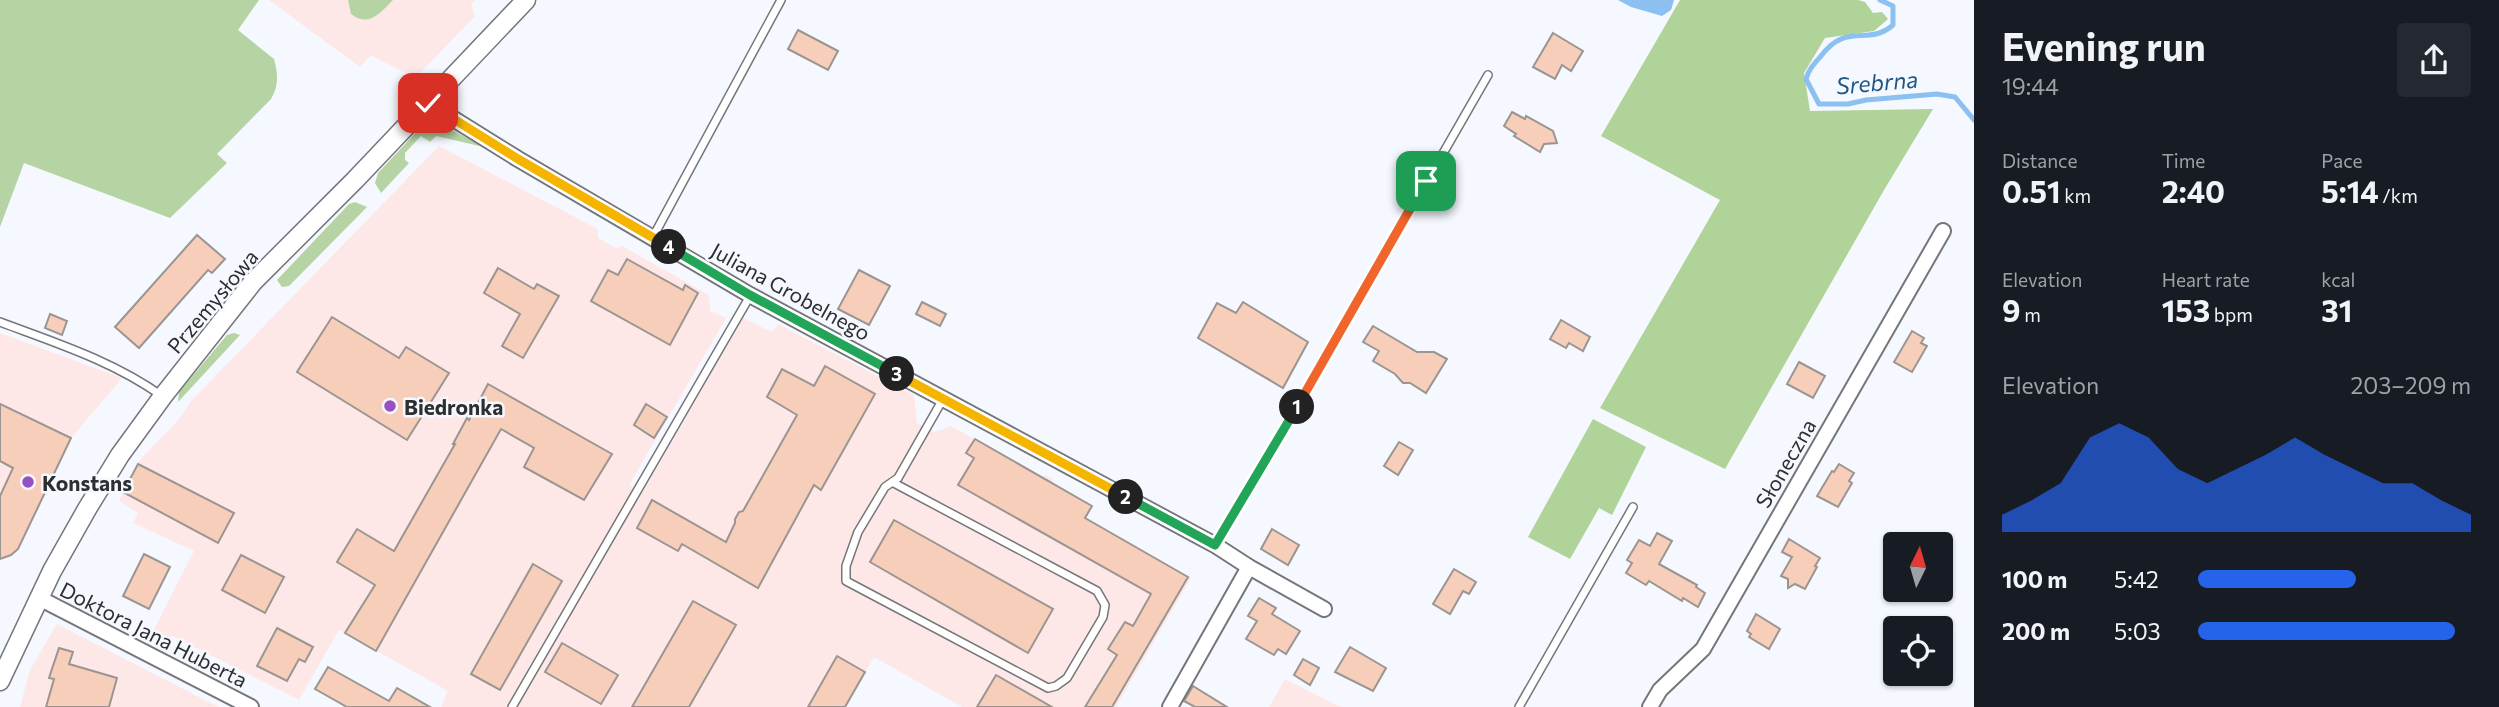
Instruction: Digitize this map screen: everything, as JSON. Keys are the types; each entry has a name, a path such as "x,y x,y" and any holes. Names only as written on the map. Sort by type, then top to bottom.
{"street":[{"name":"Przemysłowa","path":"0,681 39,597 92,501 120,455 163,396 253,282 330,206 526,0"},
{"name":"Juliana Grobelnego","path":"428,103 529,166 750,295 1215,545 1324,608"},
{"name":"Słoneczna","path":"1650,707 1660,690 1703,649 1943,230"},
{"path":"1170,707 1249,567"},
{"name":"Doktora Jana Huberta","path":"39,597 251,707"}],"lane":[{"path":"653,237 781,0"},
{"path":"1215,545 1488,75"},
{"path":"512,707 750,295"},
{"path":"0,322 107,363 137,378 163,396"},
{"path":"892,482 1097,591 1105,604 1103,617 1062,683 1048,688 846,581 846,566 858,532 885,487 902,472 943,399"},
{"path":"1519,707 1633,507"}],"shaded area":[{"path":"269,0 475,0 471,5 475,16 415,78 371,55 360,67"},
{"path":"439,146 598,229 598,238 616,248 622,246 709,295 710,311 726,318 629,485 643,492 743,318 772,332 778,324 914,395 917,423 935,432 951,426 1043,477 1045,475 1053,479 1052,482 1092,506 1086,518 1191,578 1116,707 962,707 874,657 845,707 441,707 448,691 339,630 299,700 173,636 163,639 152,633 194,551 133,523 138,513 119,501 138,462 180,418 192,400"},
{"path":"0,333 122,378 71,438 18,548 11,555 0,555"},
{"path":"57,624 219,707 20,707 30,670"},
{"path":"1285,679 1341,707 1269,707"}],"green space":[{"path":"0,0 259,0 238,30 274,59 277,84 271,99 217,154 227,163 170,218 24,163 0,227"},
{"path":"348,0 393,0 374,17 363,20 351,14"},
{"path":"1680,0 1865,2 1873,13 1882,12 1888,19 1874,31 1825,38 1804,73 1810,111 1933,109 1725,469 1600,408 1720,200 1601,136"},
{"path":"437,122 484,147 436,136 430,142 421,136 405,153 405,160 409,163 381,193 375,183 378,173 421,127"},
{"path":"355,202 367,207 289,286 282,287 277,280 349,204"},
{"path":"227,335 240,335 178,402 179,392"},
{"path":"1593,419 1646,447 1612,515 1599,508 1570,559 1528,537"}],"water":[{"path":"1618,0 1674,0 1671,10 1662,16 1631,7"}],"building":[{"path":"798,30 838,51 828,70 788,49"},
{"path":"1553,33 1583,51 1571,71 1562,65 1555,79 1533,67"},
{"path":"1512,112 1525,119 1526,116 1553,131 1557,143 1544,144 1540,152 1514,136 1516,134 1504,126"},
{"path":"197,235 225,259 212,273 208,270 139,348 115,327"},
{"path":"627,259 683,290 685,285 698,293 670,345 591,301 608,270 618,275"},
{"path":"498,268 534,289 537,284 559,296 523,358 502,346 520,314 484,293"},
{"path":"859,270 890,286 869,325 838,309"},
{"path":"922,302 946,314 940,326 916,314"},
{"path":"1243,302 1308,342 1283,388 1198,338 1217,303 1236,313"},
{"path":"50,314 67,321 62,335 45,328"},
{"name":"Biedronka","path":"332,317 399,358 406,347 449,373 407,440 297,372"},
{"path":"1561,320 1590,337 1583,351 1569,343 1566,348 1550,339"},
{"path":"1373,326 1417,352 1434,352 1447,359 1426,393 1410,383 1403,383 1395,374 1373,361 1379,351 1363,342"},
{"path":"1912,331 1924,338 1921,343 1927,346 1912,372 1894,362"},
{"path":"1799,362 1825,376 1813,398 1787,384"},
{"path":"825,366 875,394 821,490 814,485 758,588 682,544 678,551 637,528 652,500 726,542 735,519 739,512 743,511 797,415 767,397 782,369 814,386"},
{"path":"488,384 612,454 584,500 524,467 534,448 501,429 376,651 345,633 375,585 337,562 357,529 394,551"},
{"name":"Konstans","path":"0,404 71,438 18,549 0,559 0,496 13,468 0,461"},
{"path":"646,404 667,417 654,438 634,425"},
{"path":"975,439 1092,506 1085,518 1188,577 1112,707 1085,707 1117,655 1108,649 1125,622 1133,626 1151,594 958,485 974,458 966,453"},
{"path":"1399,442 1413,450 1398,475 1384,466"},
{"path":"138,464 234,513 218,543 123,492"},
{"path":"1839,464 1854,473 1849,481 1852,483 1838,507 1817,496"},
{"path":"894,520 1053,609 1028,653 870,562"},
{"path":"1272,529 1299,545 1288,565 1261,549"},
{"path":"1657,533 1672,541 1659,564 1697,585 1696,587 1705,593 1698,607 1683,598 1682,601 1649,581 1646,585 1626,573 1632,563 1627,560 1639,540 1650,546"},
{"path":"1789,539 1820,558 1805,589 1795,584 1788,588 1788,579 1781,576 1792,557 1782,552"},
{"path":"144,554 170,567 149,609 123,596"},
{"path":"241,555 284,577 265,613 222,590"},
{"path":"533,564 562,581 500,690 471,674"},
{"path":"1454,569 1476,582 1469,594 1463,591 1450,614 1433,604"},
{"path":"1259,598 1276,608 1272,614 1300,631 1286,654 1278,649 1274,655 1246,639 1257,621 1248,616"},
{"path":"693,601 736,625 689,707 632,707"},
{"path":"1756,614 1780,629 1769,649 1749,637 1751,634 1747,631"},
{"path":"277,628 313,647 305,662 299,659 287,681 257,666"},
{"path":"562,643 618,675 601,704 545,672"},
{"path":"1350,647 1386,668 1373,691 1335,672"},
{"path":"59,648 73,652 69,664 117,678 109,707 46,707 54,679 49,678"},
{"path":"837,656 865,672 845,707 808,707"},
{"path":"1303,659 1319,668 1310,685 1294,675"},
{"path":"328,667 389,701 397,688 430,707 347,707 315,689"},
{"path":"996,675 1052,707 977,707"},
{"path":"1193,686 1227,707 1195,707 1184,701"}],"waterway":[{"name":"Srebrna","path":"1880,0 1893,6 1893,25 1875,34 1840,39 1810,69 1806,79 1819,104 1848,104 1937,94 1955,97 1974,120"}],"place":[{"name":"Biedronka","path":"390,406"},
{"name":"Konstans","path":"28,482"}],"route":[{"path":"428,103 750,295 1215,545 1426,181"}]}
